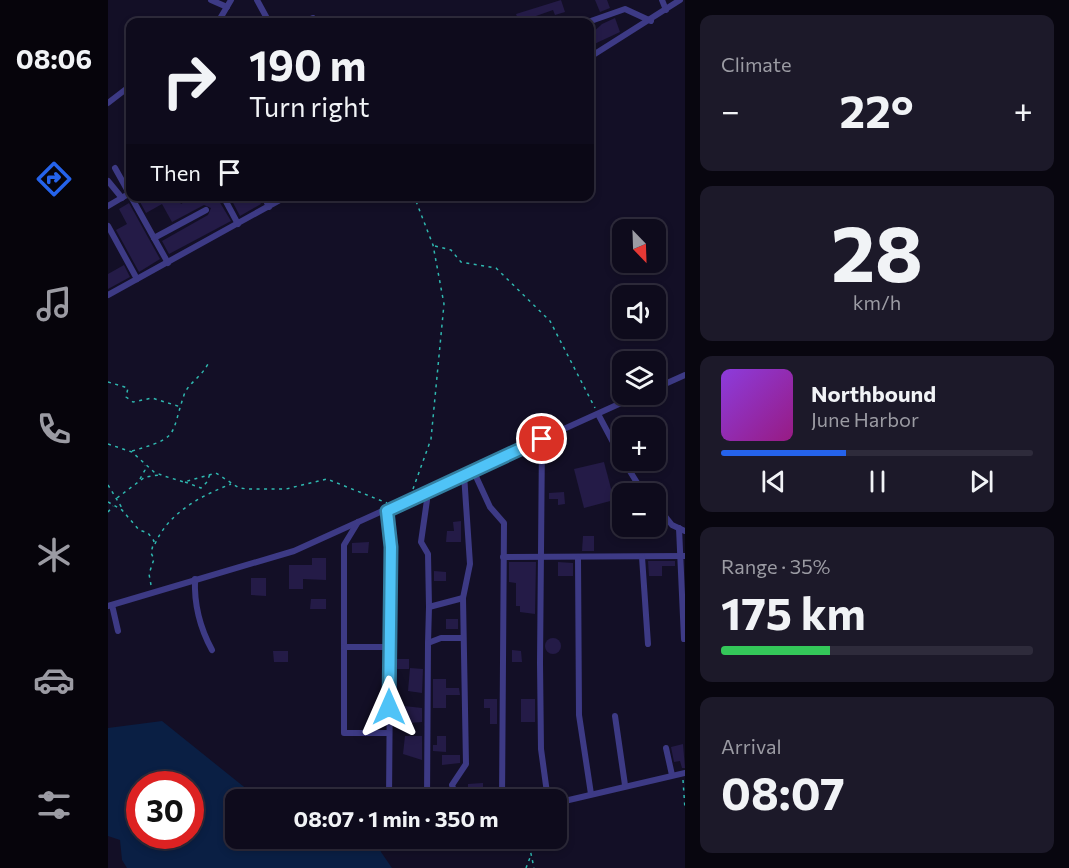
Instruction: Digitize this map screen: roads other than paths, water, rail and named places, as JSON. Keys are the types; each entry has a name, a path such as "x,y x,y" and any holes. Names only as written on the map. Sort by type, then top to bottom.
{"street":[{"path":"211,0 227,7"},
{"path":"220,18 231,0"},
{"path":"257,0 267,18"},
{"path":"662,0 666,10"},
{"path":"594,55 651,21 680,0"},
{"path":"594,20 625,9 651,21"},
{"path":"108,103 126,89"},
{"path":"115,168 126,186"},
{"path":"108,181 122,198"},
{"path":"108,206 126,196"},
{"path":"134,201 168,264"},
{"path":"226,201 238,224"},
{"path":"266,201 269,207"},
{"path":"108,295 279,201"},
{"path":"154,238 206,210"},
{"path":"108,226 137,279"},
{"path":"666,384 685,375"},
{"path":"118,631 110,605 294,551 387,511 410,498 617,405"},
{"path":"598,414 612,440"},
{"path":"542,439 541,749 546,789"},
{"path":"473,470 490,507 504,523 502,789"},
{"path":"453,789 452,786 466,764 463,598 470,564 464,474"},
{"path":"424,492 427,500 421,542 428,554 429,607 427,789"},
{"path":"387,511 391,547 389,789"},
{"path":"666,518 672,525 682,530 684,639"},
{"path":"358,522 344,545 344,733 388,733"},
{"path":"503,557 682,556"},
{"path":"642,557 648,644"},
{"path":"578,558 579,715 591,794"},
{"path":"195,579 196,606 203,634 212,650"},
{"path":"429,607 463,598"},
{"path":"428,643 441,638 463,638"},
{"path":"344,647 389,647"},
{"path":"615,716 625,785"},
{"path":"666,748 672,776"},
{"path":"567,800 684,773"}],"water":[{"path":"162,721 247,789 225,789 225,849 380,849 392,868 127,868 122,860 120,840 108,836 108,728"}]}
